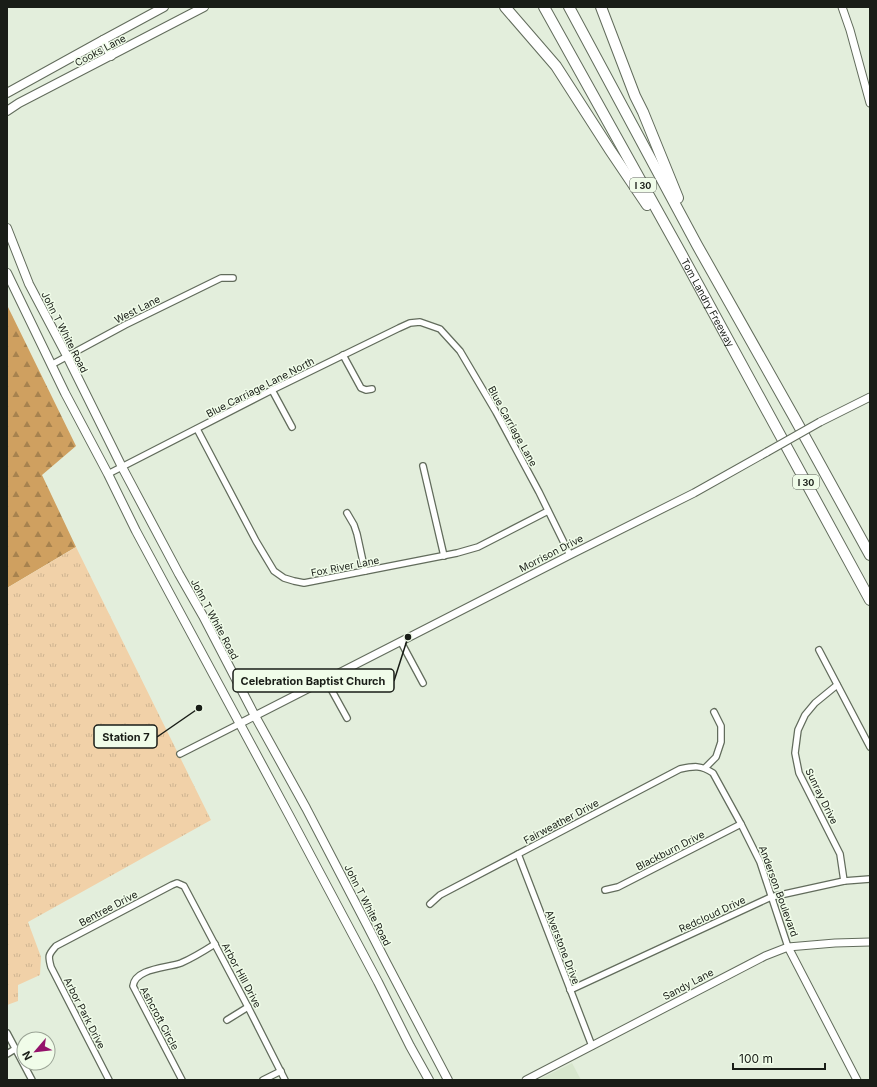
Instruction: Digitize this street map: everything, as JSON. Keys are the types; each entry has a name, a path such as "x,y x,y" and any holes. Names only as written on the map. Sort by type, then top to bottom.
{"highway":[{"path":"505,7 556,66 610,150 682,255"},
{"name":"Tom Landry Freeway","path":"544,7 682,255 870,600"},
{"name":"Tom Landry Freeway","path":"569,7 697,245 870,555"},
{"path":"601,7 635,96 643,112 697,245"}],"main road":[{"name":"Cooks Lane","path":"7,93 164,7"},
{"name":"Cooks Lane","path":"7,111 19,103 204,7"},
{"path":"103,40 111,56"},
{"name":"John T White Road","path":"7,228 29,284 122,467 306,808 448,1080"},
{"path":"7,273 51,365 136,531 289,815 429,1080"}],"street":[{"path":"842,7 850,30 870,103"},
{"name":"West Lane","path":"51,365 125,325 221,278 233,278"},
{"name":"Blue Carriage Lane North","path":"108,474 272,390 399,328 410,323 423,323"},
{"name":"Blue Carriage Lane","path":"423,323 440,329 460,351 496,412 570,555"},
{"path":"343,355 361,388 366,390 372,389"},
{"path":"272,390 292,427"},
{"name":"Morrison Drive","path":"239,724 694,493 820,422 870,397"},
{"name":"Fox River Lane","path":"197,429 256,541 274,571 284,578 294,581 304,583 364,572 444,556 478,547 548,511"},
{"path":"423,466 444,556"},
{"path":"347,513 357,534 364,572"},
{"path":"401,642 423,683"},
{"path":"819,650 870,747"},
{"path":"326,680 346,718"},
{"name":"Sunray Drive","path":"837,685 815,703 805,715 798,730 795,753 799,773 840,854 844,881"},
{"path":"705,768 716,757 721,742 721,726 714,712"},
{"path":"180,754 239,724"},
{"name":"Fairweather Drive","path":"430,904 440,895 680,769 693,766 705,768"},
{"name":"Anderson Boulevard","path":"705,768 713,773 760,862 788,948 857,1080"},
{"name":"Blackburn Drive","path":"605,890 618,887 741,824"},
{"name":"Alverstone Drive","path":"518,854 592,1046"},
{"name":"Redcloud Drive","path":"570,990 771,897 844,881 870,880"},
{"name":"Arbor Hill Drive","path":"177,883 184,886 285,1080"},
{"name":"Bentree Drive","path":"49,953 56,946 177,883"},
{"name":"Sandy Lane","path":"526,1080 765,956 788,948 834,942 870,942"},
{"name":"Ashcroft Circle","path":"182,1080 132,986 137,977 154,969 180,963 194,957 215,944"},
{"name":"Arbor Park Drive","path":"49,953 48,959 51,967 109,1080"},
{"path":"227,1020 248,1007"},
{"path":"7,1033 32,1080"},
{"path":"7,1054 15,1049"},
{"path":"263,1080 281,1071"}],"shaded area":[{"path":"572,1063 581,1080 538,1080"}],"green space":[{"path":"7,305 76,446 42,475 76,547 7,588"},
{"path":"76,547 211,820 28,922 41,957 40,975 18,985 18,1001 7,1005 7,588"}],"place":[{"name":"Celebration Baptist Church","path":"408,637"},
{"name":"Station 7","path":"199,708"}]}
